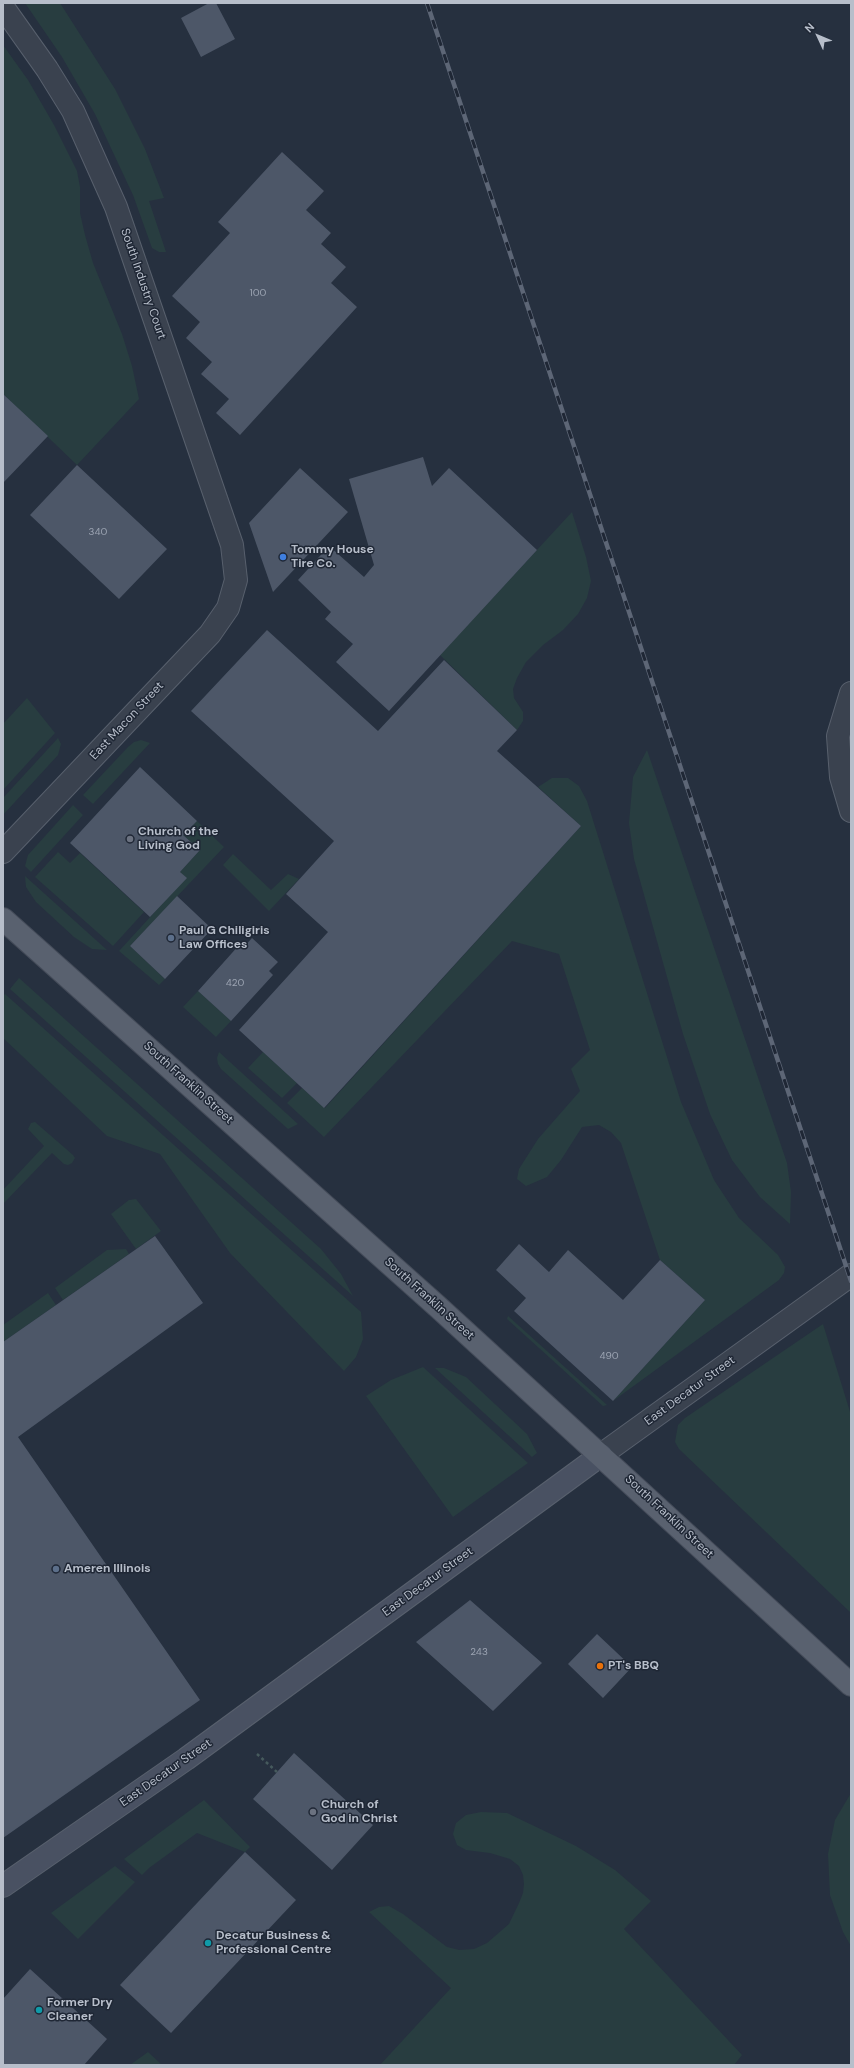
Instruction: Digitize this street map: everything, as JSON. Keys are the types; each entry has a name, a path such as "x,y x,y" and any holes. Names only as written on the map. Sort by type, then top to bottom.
{"main road":[{"name":"South Franklin Street","path":"3,919 437,1306 851,1685"}],"street":[{"name":"South Industry Court","path":"3,7 47,69 73,111 116,206 232,545 236,580"},
{"name":"East Macon Street","path":"3,852 210,634 228,608 236,580"},
{"path":"851,693 838,736 841,777 851,811"},
{"name":"East Decatur Street","path":"3,1886 253,1711 601,1455 851,1275"}],"path":[{"path":"257,1754 277,1772"}],"green space":[{"path":"25,3 60,3 115,89 145,149 164,198 149,201 166,252 159,252 152,248 133,195 95,114 62,57"},
{"path":"3,45 28,80 54,125 77,171 80,187 80,213 85,235 93,263 122,334 132,366 139,399 77,465 3,394"},
{"path":"572,512 586,557 591,581 587,598 578,614 563,630 543,645 526,662 517,678 513,689 514,698 523,712 523,721 517,730 440,655"},
{"path":"27,698 55,733 3,790 3,724"},
{"path":"58,738 61,744 58,755 3,815 3,798"},
{"path":"141,740 150,743 93,804 83,795 128,747 134,742"},
{"path":"647,750 787,1163 791,1192 790,1224 760,1197 732,1160 710,1114 683,1034 634,859 629,823 633,777"},
{"path":"552,778 568,778 579,786 587,801 681,1102 714,1180 739,1218 778,1255 785,1267 784,1273 779,1280 613,1401 705,1300 660,1260 621,1143 611,1132 599,1125 582,1127 561,1160 547,1177 526,1186 517,1179 519,1169 538,1139 580,1091 571,1069 590,1050 559,954 512,941 324,1137 287,1103 302,1088 325,1108 581,826 538,787"},
{"path":"73,805 83,815 31,872 25,866 28,855"},
{"path":"197,821 224,847 130,946 165,979 159,985 119,951 186,878 180,872 200,850 183,835"},
{"path":"58,852 70,863 80,853 144,912 113,946 35,877"},
{"path":"233,854 271,890 288,874 299,879 269,911 223,865"},
{"path":"25,876 107,950 92,949 74,937 36,902 26,887"},
{"path":"19,978 321,1249 341,1274 353,1296 10,989"},
{"path":"198,991 231,1021 216,1037 183,1007"},
{"path":"5,994 361,1312 363,1339 356,1357 344,1371 230,1253 160,1154 107,1136 3,1038 3,996"},
{"path":"219,1052 298,1124 288,1129 221,1069 217,1058"},
{"path":"263,1052 297,1083 282,1098 248,1068"},
{"path":"35,1122 75,1158 72,1163 68,1165 64,1164 52,1153 3,1204 3,1190 44,1146 28,1129 31,1123"},
{"path":"136,1199 161,1231 136,1249 111,1214 129,1200"},
{"path":"126,1249 129,1254 63,1300 55,1288 107,1250"},
{"path":"48,1293 56,1305 3,1342 3,1325"},
{"path":"508,1316 607,1405 603,1406 507,1319"},
{"path":"823,1324 851,1415 851,1613 679,1449 675,1442 678,1425 685,1418"},
{"path":"423,1367 528,1463 453,1517 366,1396 391,1380"},
{"path":"435,1368 444,1368 466,1377 527,1434 537,1453 532,1457"},
{"path":"851,1793 851,1946 843,1932 830,1895 828,1854 835,1820"},
{"path":"204,1800 250,1847 245,1852 197,1833 149,1868 142,1875 124,1859"},
{"path":"481,1812 507,1813 576,1846 615,1870 651,1901 624,1929 742,2055 734,2065 380,2065 451,1988 369,1912 379,1907 389,1906 403,1914 447,1947 459,1950 474,1949 487,1943 509,1924 523,1893 523,1875 519,1866 510,1859 490,1853 466,1850 457,1845 453,1834 456,1823 466,1815"},
{"path":"115,1866 135,1882 78,1939 51,1913"},
{"path":"148,2052 162,2065 130,2065"}],"building":[{"path":"209,3 216,3 235,39 201,57 181,18"},
{"path":"282,152 324,191 306,210 331,233 321,244 346,267 331,283 357,307 240,435 216,413 229,399 201,374 212,362 186,338 200,322 172,296 230,233 218,222"},
{"path":"3,394 48,436 3,483"},
{"path":"423,457 432,486 449,468 537,550 389,711 336,662 353,644 325,619 331,612 298,580 329,546 364,577 374,565 349,479"},
{"path":"77,465 167,549 119,599 30,515"},
{"name":"Tommy House Tire Co.","path":"300,468 348,512 273,592 249,523"},
{"path":"267,630 378,731 444,660 517,730 497,751 581,826 324,1108 239,1030 328,932 286,894 334,841 191,711"},
{"name":"Church of the Living God","path":"140,767 197,821 183,835 200,850 180,872 187,878 150,917 70,843"},
{"name":"Paul G Chiligiris Law Offices","path":"177,896 212,929 165,979 130,946"},
{"path":"252,938 278,962 269,971 273,975 231,1021 198,991 240,944 243,948"},
{"name":"Ameren Illinois","path":"155,1236 203,1303 18,1437 200,1700 3,1838 3,1342"},
{"path":"519,1244 549,1272 568,1250 623,1300 660,1260 705,1300 613,1401 514,1311 526,1298 496,1270"},
{"path":"470,1600 542,1663 493,1711 416,1642"},
{"name":"PT's BBQ","path":"597,1634 632,1667 603,1698 568,1664"},
{"name":"Church of God in Christ","path":"294,1753 373,1825 332,1870 253,1799"},
{"name":"Decatur Business & Professional Centre","path":"245,1852 296,1900 171,2033 120,1985"},
{"name":"Former Dry Cleaner","path":"30,1969 107,2039 84,2065 3,2065 3,1999"}],"railway":[{"path":"427,3 851,1281"}],"place":[{"name":"Tommy House Tire Co.","path":"283,557"},
{"name":"Church of the Living God","path":"130,839"},
{"name":"Paul G Chiligiris Law Offices","path":"171,938"},
{"name":"Ameren Illinois","path":"56,1569"},
{"name":"PT's BBQ","path":"600,1666"},
{"name":"Church of God in Christ","path":"313,1812"},
{"name":"Decatur Business & Professional Centre","path":"208,1943"},
{"name":"Former Dry Cleaner","path":"39,2010"}]}
